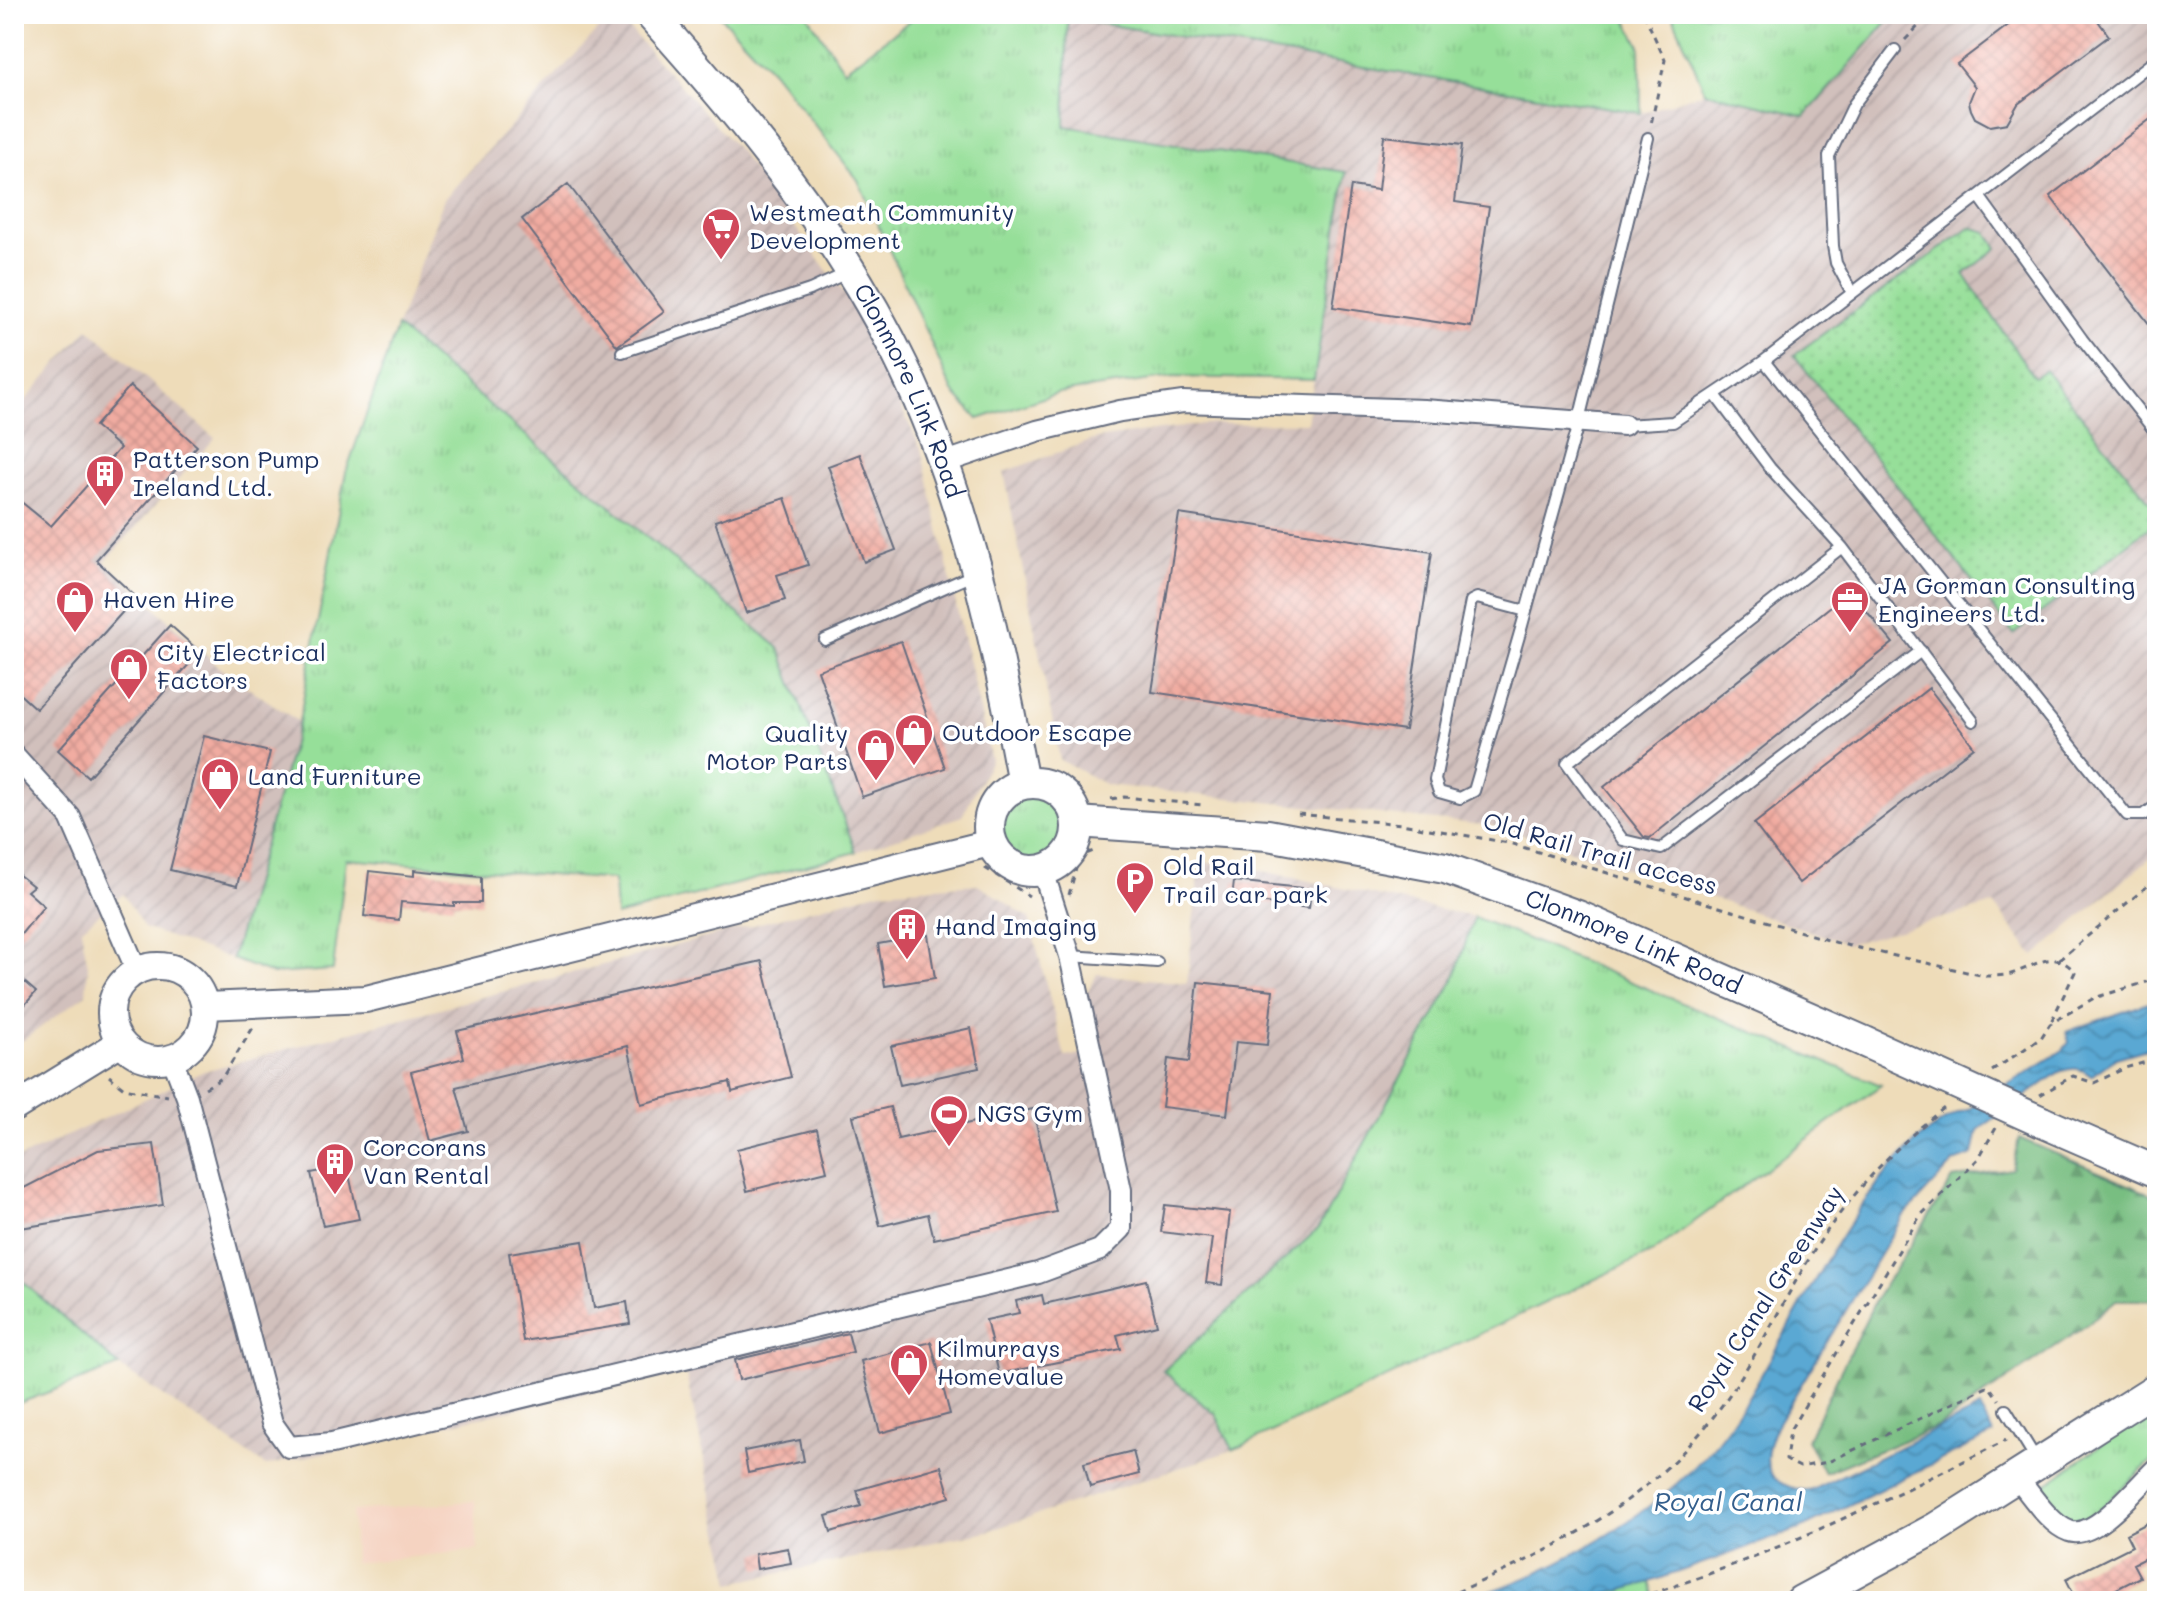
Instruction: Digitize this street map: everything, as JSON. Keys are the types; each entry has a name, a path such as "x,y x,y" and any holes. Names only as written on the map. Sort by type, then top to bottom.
{"main road":[{"name":"Clonmore Link Road","path":"650,14 720,93 785,175 849,272 902,363 943,463 976,573 1023,783"},
{"path":"1023,783 1052,787 1075,815 1073,847 1055,866 1043,871 1030,872 1006,863 990,843 990,813 998,799 1023,783"},
{"name":"Clonmore Link Road","path":"1075,815 1268,835 1445,868 1578,916 1865,1042 2037,1111 2157,1172"},
{"path":"1807,1600 1936,1528 2157,1388"}],"street":[{"path":"943,463 1037,431 1120,411 1183,402 1313,404 1624,425"},
{"path":"14,755 70,817 137,971"},
{"path":"205,1006 366,999 990,843"},
{"path":"172,1058 187,1097 272,1423 289,1447 332,1443 1038,1273 1100,1250 1121,1229 1121,1190 1070,956 1043,871"},
{"path":"151,966 180,971 192,980 205,1006 205,1019 194,1043 172,1058 144,1057 121,1042 114,1030 112,1003 117,990 137,971 151,966"},
{"path":"14,1108 121,1042"},
{"path":"2028,1471 2052,1518 2069,1531 2080,1532 2100,1525 2157,1468"}],"lane":[{"path":"1852,293 1835,255 1829,156 1854,104 1895,50"},
{"path":"1624,425 1673,422 1716,396 2157,59"},
{"path":"1526,611 1477,598 1471,601 1435,780 1439,792 1460,798 1474,791 1526,611 1579,420 1648,138"},
{"path":"1979,196 2082,339 2157,434"},
{"path":"622,352 810,290 849,272"},
{"path":"1764,361 2127,815 2144,815 2157,805"},
{"path":"1716,396 1770,468 1842,547 1973,721"},
{"path":"1842,547 1567,763 1623,840 1661,849 1921,651"},
{"path":"825,640 976,573"},
{"path":"1070,956 1157,962"},
{"path":"2006,1410 2019,1434 2028,1471"}],"path":[{"path":"1644,14 1665,60 1648,138"},
{"path":"1895,50 1930,14"},
{"path":"1075,815 1124,797 1216,806"},
{"name":"Old Rail Trail access","path":"1293,814 1401,824 1509,843 1841,944 1972,974 2009,975 2047,958 2059,960"},
{"path":"1992,1071 2041,1038 2050,1024 2075,972 2059,960 2157,878"},
{"path":"2050,1024 2094,998 2157,979"},
{"path":"2037,1111 2073,1076 2094,1083 2125,1068 2157,1059"},
{"name":"Royal Canal Greenway","path":"1435,1601 1550,1551 1649,1487 1716,1414 1756,1356 1826,1233 1857,1192 1888,1157 1956,1098"},
{"path":"1997,1126 1978,1159 1920,1216 1790,1430 1786,1460 1800,1467 1828,1462 1989,1386 2006,1410"},
{"path":"1628,1601 1771,1552 1866,1510 2019,1434"}],"shaded area":[{"path":"612,14 616,14 740,152 853,306 921,449 991,760 962,816 856,852 779,648 397,327 444,199"},
{"path":"1894,14 2157,14 2157,852 2034,956 1994,904 1848,944 1502,827 1107,785 1060,760 1004,472 1096,439 1204,424 1307,423 1346,173 1065,126 1068,18 1641,113 1705,92 1804,116"},
{"path":"88,328 215,438 105,562 225,672 299,722 232,959 144,928 123,894 81,929 88,966 86,994 14,1047 14,414"},
{"path":"1200,862 1240,866 1474,917 1454,979 1318,1229 1164,1371 1216,1415 1233,1450 988,1531 731,1583 685,1370 266,1466 119,1366 14,1274 14,1161 204,1071 881,891 978,884 1029,918 1065,1057 1099,1053 1084,999 1097,974 1187,983"},
{"path":"475,1501 478,1550 354,1563 352,1511"}],"green space":[{"path":"718,14 807,14 844,70 919,14 1624,14 1640,46 1641,113 1068,18 1065,126 1346,172 1314,380 1173,377 1058,393 978,419 953,392 858,180 772,71"},
{"path":"1672,14 1894,14 1805,116 1705,92"},
{"path":"1970,227 1987,232 1997,248 1964,274 2034,377 2045,370 2149,501 2157,496 2157,521 2014,634 1794,355"},
{"path":"397,327 779,648 856,852 616,916 614,880 346,859 333,970 272,974 232,959 299,722 346,472"},
{"path":"1040,793 1061,808 1067,827 1065,840 1057,851 1040,861 1026,861 1009,851 1001,840 999,820 1009,803 1020,795"},
{"path":"1474,917 1881,1085 1653,1252 1233,1450 1216,1415 1163,1371 1318,1229 1454,979"},
{"path":"2019,1138 2157,1197 2157,1300 2116,1300 2081,1329 1939,1426 1824,1473 1807,1439 1877,1297 1953,1179 2012,1169"},
{"path":"14,1274 119,1366 14,1405"},
{"path":"2157,1405 2157,1456 2092,1516 2075,1522 2061,1516 2043,1496 2045,1485"},
{"path":"1650,1582 1656,1601 1583,1601"}],"water":[{"name":"Royal Canal","path":"2157,1000 2157,1046 2116,1058 2091,1076 2076,1069 2059,1072 1978,1130 1973,1155 1954,1162 1902,1218 1776,1426 1767,1462 1769,1471 1783,1484 1810,1491 1980,1408 1993,1434 1802,1528 1650,1582 1583,1601 1461,1601 1534,1574 1571,1556 1607,1535 1674,1486 1727,1429 1832,1251 1896,1162 1930,1130 2063,1050 2069,1042 2066,1032"}],"building":[{"path":"2023,14 2093,14 2109,36 2018,104 2007,123 1990,126 1975,118 1969,102 1975,87 1957,64"},
{"path":"2157,114 2157,334 2050,196"},
{"path":"1384,136 1462,145 1455,202 1489,207 1471,327 1333,307 1351,186 1378,190"},
{"path":"568,184 664,312 617,346 522,219"},
{"name":"Patterson Pump Ireland Ltd.","path":"130,386 197,446 96,560 136,597 36,709 14,689 14,496 51,526 120,448 95,426"},
{"path":"860,454 896,550 864,562 828,466"},
{"path":"785,498 808,565 777,575 785,600 746,613 715,521"},
{"path":"1179,514 1432,552 1405,730 1152,692"},
{"path":"1850,591 1893,643 1650,838 1644,837 1604,787"},
{"name":"City Electrical Factors","path":"170,625 200,652 88,777 58,750"},
{"path":"901,641 945,768 862,797 818,670"},
{"path":"1929,688 1974,747 1799,883 1754,824"},
{"name":"Land Furniture","path":"204,736 270,752 237,886 170,870"},
{"path":"414,870 481,877 481,903 454,903 454,906 401,902 399,920 364,916 369,871 414,876"},
{"path":"14,871 33,886 27,891 44,906 14,943"},
{"path":"1234,881 1311,889 1309,908 1232,899"},
{"name":"Hand Imaging","path":"928,935 935,978 885,986 878,944"},
{"path":"762,961 791,1077 732,1092 730,1082 641,1104 628,1046 456,1087 468,1131 430,1141 411,1072 464,1058 457,1031"},
{"path":"14,973 36,992 14,1017"},
{"path":"1198,982 1273,990 1267,1045 1236,1042 1227,1115 1162,1107 1168,1059 1189,1062"},
{"path":"971,1028 979,1068 900,1085 891,1046"},
{"path":"890,1107 898,1139 1033,1109 1056,1212 934,1239 928,1214 880,1226 853,1116"},
{"path":"817,1129 827,1171 747,1191 737,1149"},
{"path":"154,1144 163,1205 14,1229 14,1193 98,1150"},
{"name":"Corcorans Van Rental","path":"347,1166 359,1219 323,1226 311,1173"},
{"path":"1165,1205 1230,1212 1222,1285 1206,1283 1212,1238 1161,1232"},
{"path":"583,1241 594,1308 627,1302 630,1324 523,1341 509,1253"},
{"path":"1146,1280 1157,1325 1117,1335 1121,1349 999,1374 986,1320 1019,1313 1016,1301 1042,1295 1044,1304"},
{"path":"848,1333 853,1352 739,1380 735,1360"},
{"path":"931,1342 950,1414 880,1433 861,1361"},
{"path":"800,1440 804,1461 748,1473 744,1451"},
{"path":"1133,1451 1139,1474 1090,1487 1084,1463"},
{"path":"941,1466 950,1497 831,1532 826,1516 861,1506 857,1490"},
{"path":"2157,1518 2157,1552 2133,1564 2140,1577 2093,1601 2077,1601 2066,1579 2132,1546 2126,1534"},
{"path":"788,1548 791,1563 757,1569 755,1554"}],"place":[{"name":"Westmeath Community Development","path":"721,261"},
{"name":"Patterson Pump Ireland Ltd.","path":"105,508"},
{"name":"Haven Hire","path":"75,634"},
{"name":"JA Gorman Consulting Engineers Ltd.","path":"1850,634"},
{"name":"City Electrical Factors","path":"129,701"},
{"name":"Outdoor Escape","path":"914,767"},
{"name":"Quality Motor Parts","path":"876,782"},
{"name":"Land Furniture","path":"220,811"},
{"name":"Old Rail Trail car park","path":"1135,915"},
{"name":"Hand Imaging","path":"907,961"},
{"name":"NGS Gym","path":"949,1148"},
{"name":"Corcorans Van Rental","path":"335,1196"},
{"name":"Kilmurrays Homevalue","path":"909,1397"}]}
